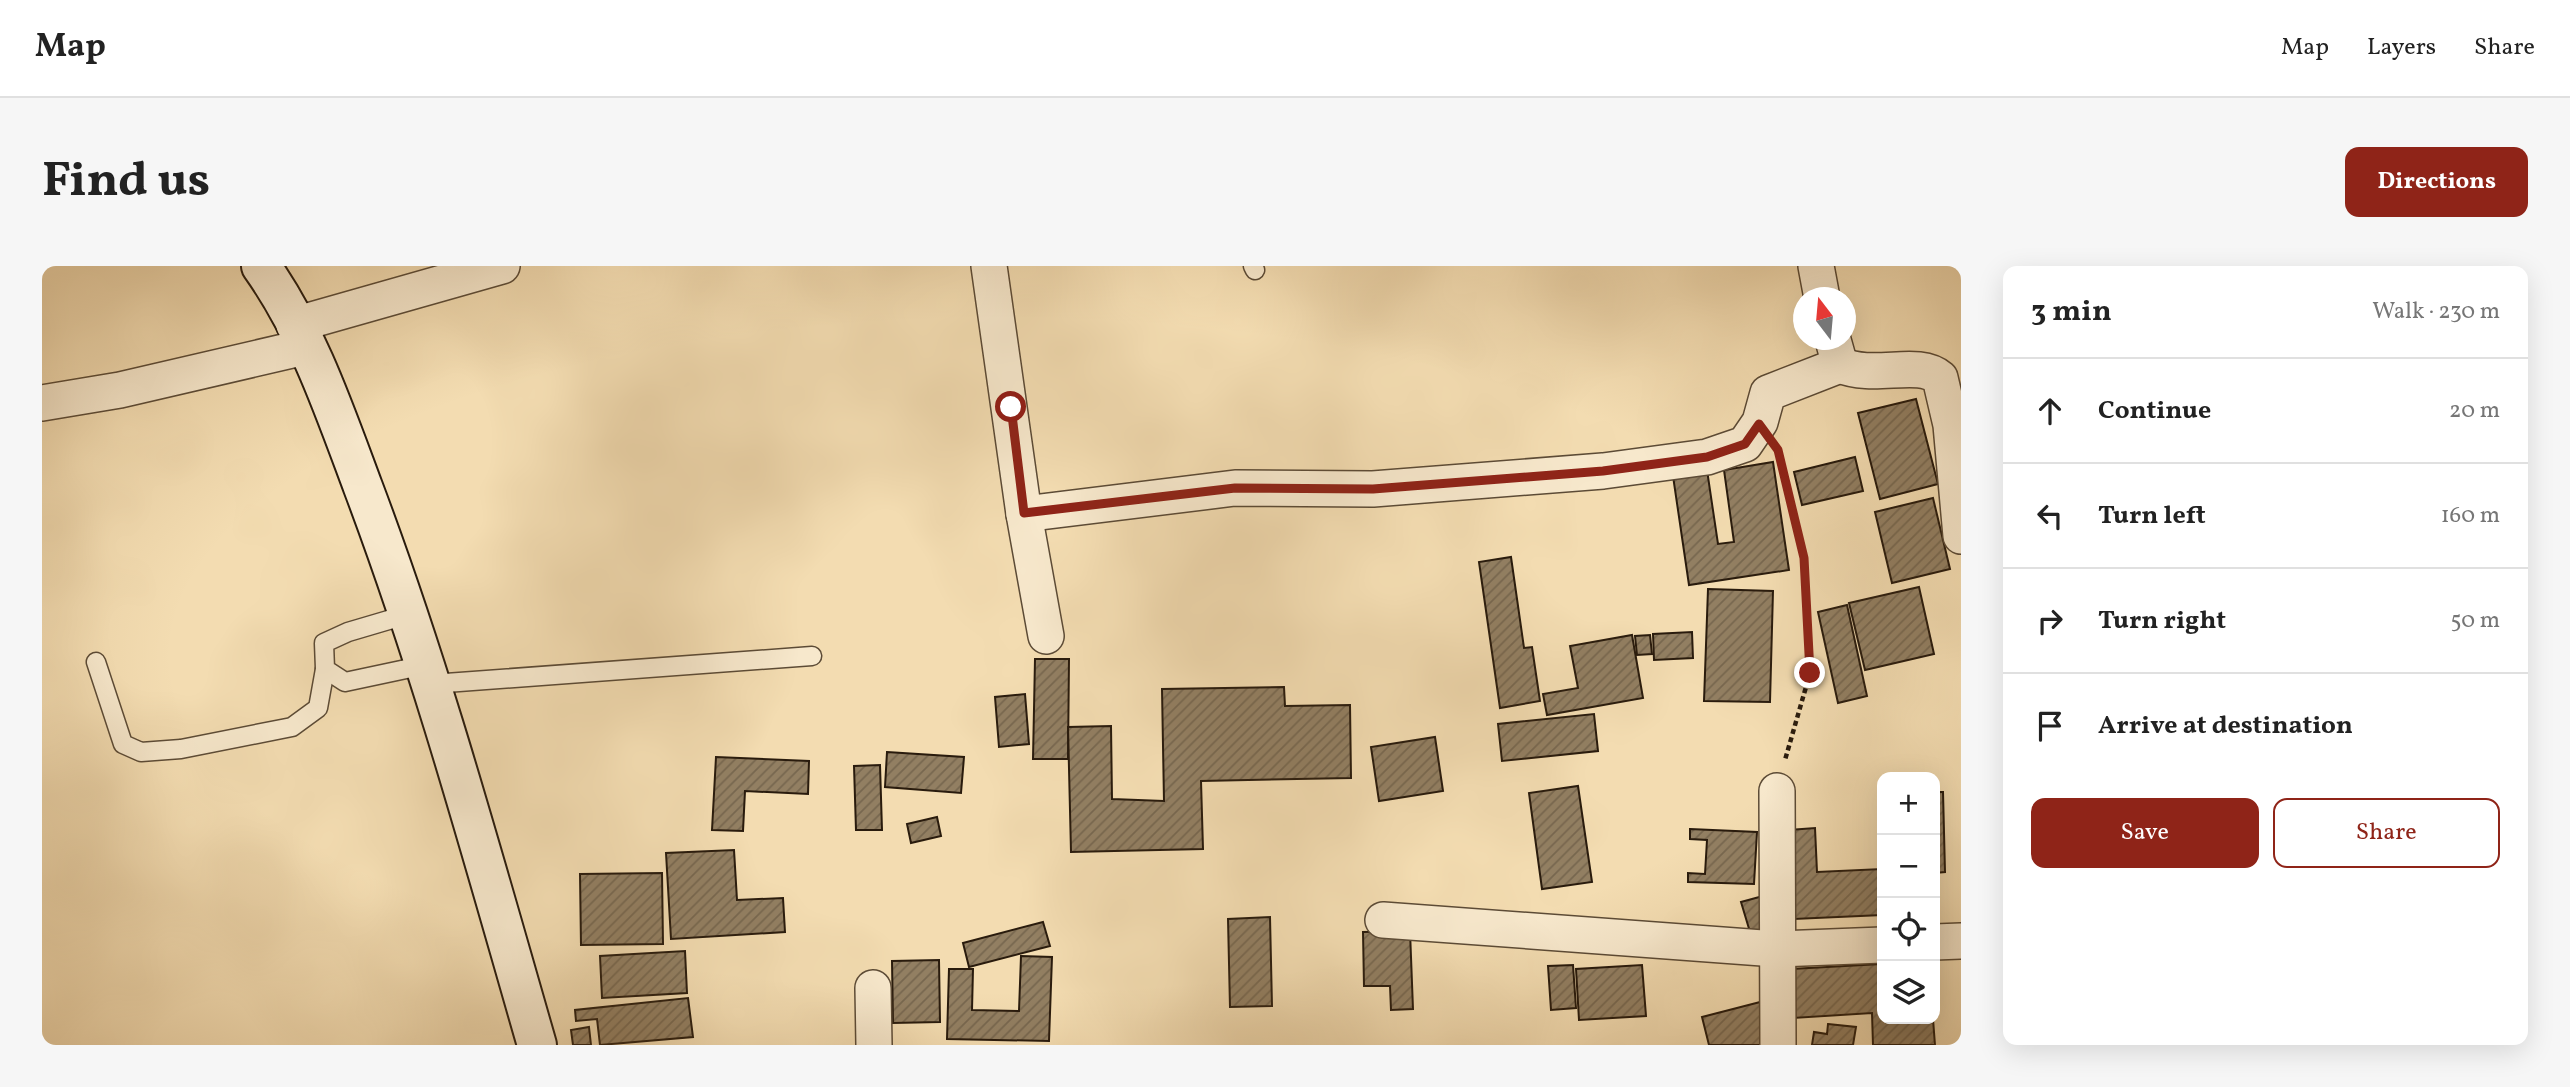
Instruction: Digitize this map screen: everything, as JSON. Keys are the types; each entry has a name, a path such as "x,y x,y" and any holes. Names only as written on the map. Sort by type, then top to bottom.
{"main road":[{"path":"261,266 300,336 330,398 409,614 537,1045"}],"street":[{"path":"42,403 120,390 300,336 502,266"},
{"path":"989,266 1024,513 1046,636"},
{"path":"1816,266 1820,287"},
{"path":"1024,513 1235,488 1373,489 1603,471 1707,457 1745,444 1759,424 1768,393 1837,352 1856,372 1877,374 1923,369 1948,370 1944,385 1951,425 1961,536"},
{"path":"1777,792 1778,1045"},
{"path":"1383,920 1776,949 1877,945"},
{"path":"1940,943 1961,941"},
{"path":"873,988 874,1045"}],"lane":[{"path":"96,662 123,744 141,752 181,749 292,727 318,708 326,669 324,643 348,632 409,614"},
{"path":"326,669 345,682 428,675 812,656"}],"path":[{"path":"1759,424 1778,450 1804,558 1810,673 1777,792"}],"building":[{"path":"1916,399 1938,484 1880,499 1858,413"},
{"path":"1855,457 1863,491 1802,505 1794,472"},
{"path":"1773,462 1789,570 1689,585 1673,476 1707,470 1718,544 1734,542 1724,470"},
{"path":"1933,498 1950,569 1892,583 1875,512"},
{"path":"1511,557 1524,648 1532,647 1540,701 1500,708 1479,562"},
{"path":"1919,587 1934,654 1865,670 1849,603"},
{"path":"1708,589 1773,591 1770,702 1704,701"},
{"path":"1847,605 1867,696 1838,703 1818,612"},
{"path":"1692,632 1693,658 1654,660 1653,634"},
{"path":"1632,635 1643,698 1547,715 1543,694 1578,688 1570,646"},
{"path":"1650,635 1652,654 1637,655 1635,636"},
{"path":"1035,659 1069,659 1068,759 1033,759"},
{"path":"1284,687 1285,706 1350,705 1351,778 1201,781 1203,849 1071,852 1068,727 1111,726 1112,799 1164,801 1162,689"},
{"path":"1025,694 1029,744 999,747 995,697"},
{"path":"1594,714 1598,751 1502,761 1498,724"},
{"path":"1435,737 1443,791 1379,801 1371,747"},
{"path":"887,752 964,757 961,793 885,787"},
{"path":"716,757 809,761 808,794 745,791 743,831 712,830"},
{"path":"880,765 882,830 856,830 854,766"},
{"path":"1578,786 1592,882 1542,889 1529,793"},
{"path":"1940,792 1943,792 1945,872 1940,872"},
{"path":"937,817 941,836 911,843 907,824"},
{"path":"1815,828 1817,872 1877,869 1877,915 1794,919 1789,830"},
{"path":"1690,829 1757,832 1754,884 1688,882 1688,873 1705,874 1707,840 1690,839"},
{"path":"734,850 737,900 783,898 785,932 671,939 666,853"},
{"path":"662,873 663,944 581,945 580,874"},
{"path":"1763,896 1774,936 1753,942 1741,902"},
{"path":"1270,917 1272,1006 1230,1007 1228,919"},
{"path":"1043,922 1050,946 969,967 963,943"},
{"path":"1410,931 1413,1009 1391,1010 1390,986 1364,986 1363,932"},
{"path":"685,951 687,993 602,998 600,956"},
{"path":"1021,956 1052,957 1049,1041 947,1039 949,969 973,969 972,1010 1019,1011"},
{"path":"939,960 940,1022 893,1023 892,961"},
{"path":"1877,964 1877,1024 1933,1024 1935,1045 1873,1045 1872,1013 1793,1018 1791,969"},
{"path":"1573,965 1576,1008 1551,1010 1548,966"},
{"path":"1642,965 1646,1016 1579,1020 1576,969"},
{"path":"688,998 693,1037 600,1045 597,1019 576,1021 575,1010"},
{"path":"1764,1001 1775,1045 1709,1045 1702,1017"},
{"path":"1828,1024 1856,1027 1853,1045 1812,1045 1814,1032 1827,1034"},
{"path":"589,1027 591,1045 573,1045 571,1030"}],"route":[{"path":"1011,407 1024,513 1107,506 1235,488 1373,489 1603,471 1707,457 1745,444 1759,424 1778,450 1804,558 1810,673"}]}
